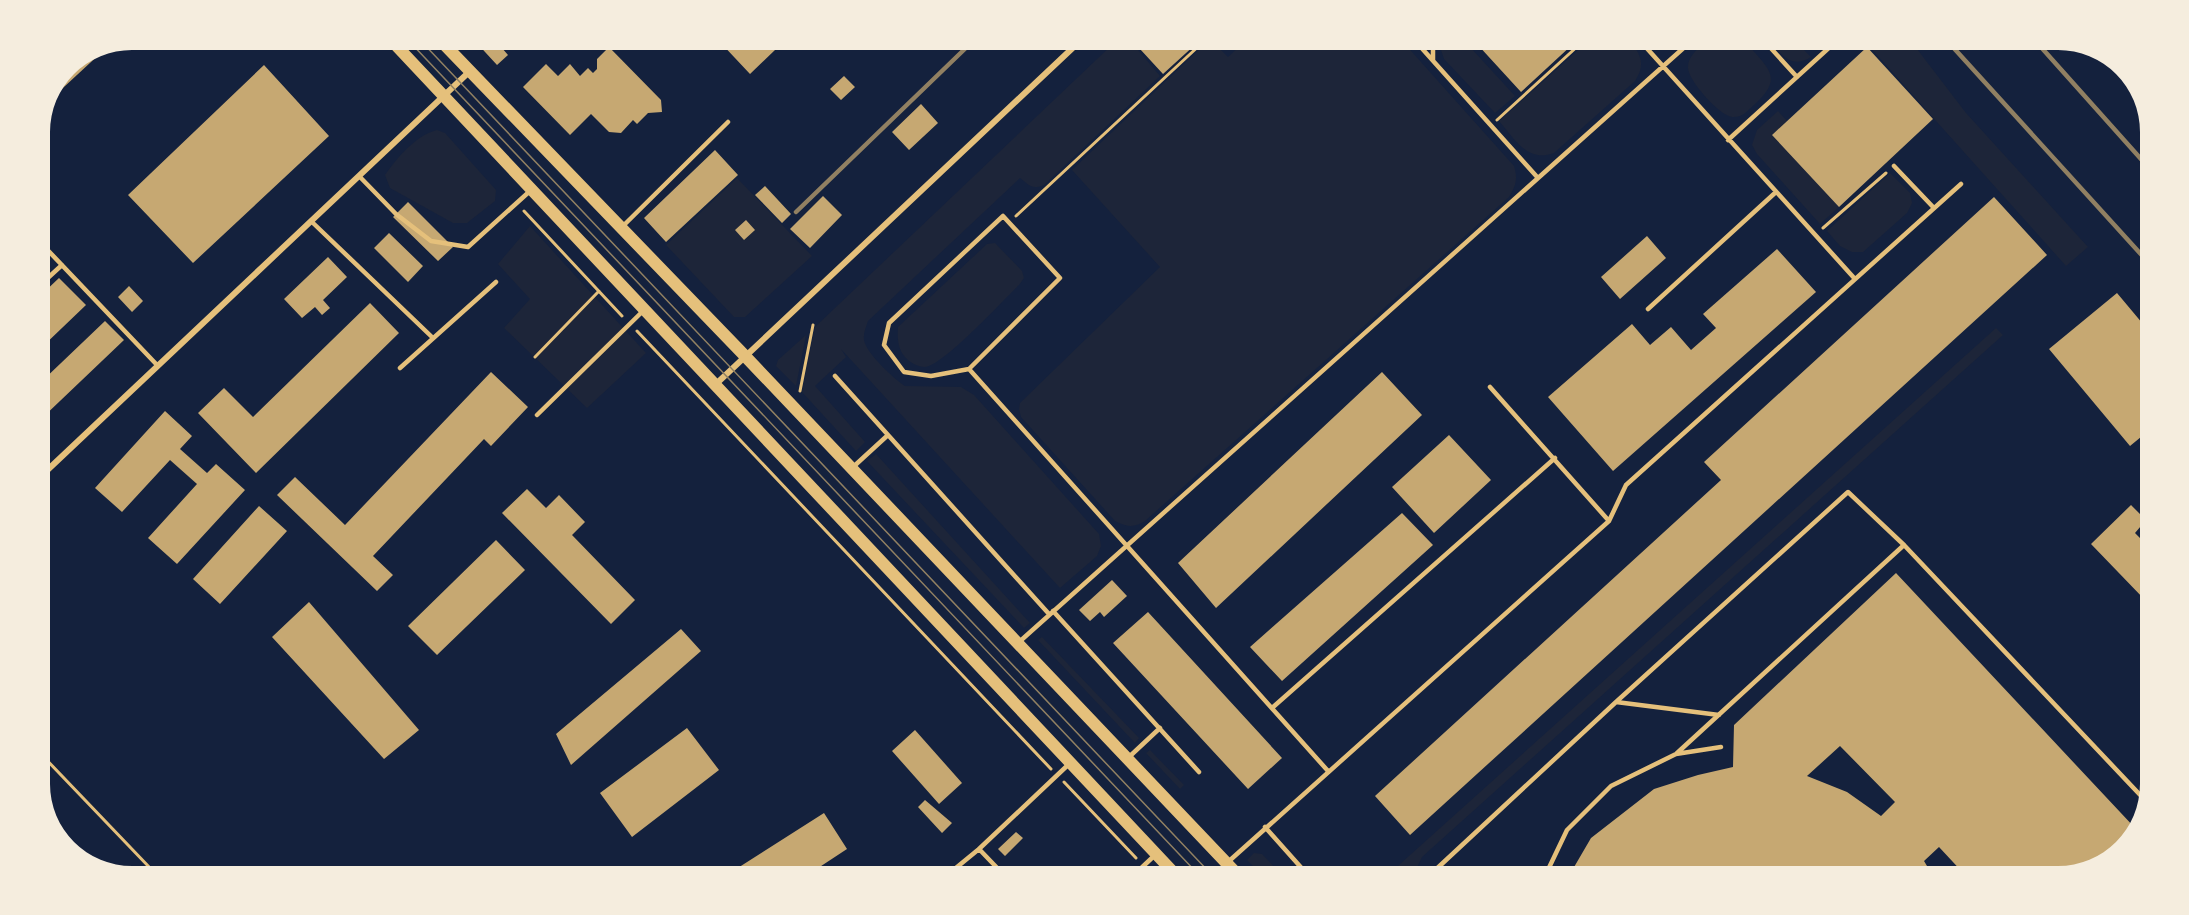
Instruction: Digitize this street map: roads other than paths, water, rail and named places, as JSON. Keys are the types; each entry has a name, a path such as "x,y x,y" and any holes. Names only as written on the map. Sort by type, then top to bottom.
{"main road":[{"path":"401,50 1167,866"},
{"path":"449,50 745,356 1226,864"}],"street":[{"path":"716,384 1070,50"},
{"path":"50,468 469,72"}],"lane":[{"path":"1424,50 1538,178"},
{"path":"1433,50 1433,60"},
{"path":"1648,50 1855,279"},
{"path":"1018,643 1681,50"},
{"path":"1773,50 1797,77"},
{"path":"1728,140 1827,50"},
{"path":"621,228 728,122"},
{"path":"1894,166 1934,208"},
{"path":"360,177 396,214 431,241 468,247 532,190"},
{"path":"1226,864 1609,521 1626,485 1961,184"},
{"path":"1648,309 1776,192"},
{"path":"1003,216 1060,278 969,369 931,376 904,372 884,345 889,323 1003,216"},
{"path":"312,222 434,338"},
{"path":"50,252 158,366"},
{"path":"50,276 62,265"},
{"path":"400,368 496,282"},
{"path":"537,416 644,310"},
{"path":"969,369 1328,771"},
{"path":"835,376 1199,772"},
{"path":"1490,387 1609,521"},
{"path":"851,469 888,435"},
{"path":"1272,708 1555,458"},
{"path":"1440,866 1616,702 1848,492 1904,545 2139,794"},
{"path":"1550,866 1567,830 1611,786 1676,754 1904,545"},
{"path":"1616,702 1719,715"},
{"path":"1127,759 1160,728"},
{"path":"1676,754 1720,747"},
{"path":"959,866 980,849 1071,762"},
{"path":"1265,827 1300,866"},
{"path":"980,849 996,866"},
{"path":"1143,866 1156,854"}],"tram line":[{"path":"417,50 1190,866"},
{"path":"429,50 1203,866"}],"railway":[{"path":"796,212 964,50"},
{"path":"1956,50 2139,252"},
{"path":"2044,50 2139,157"}]}
